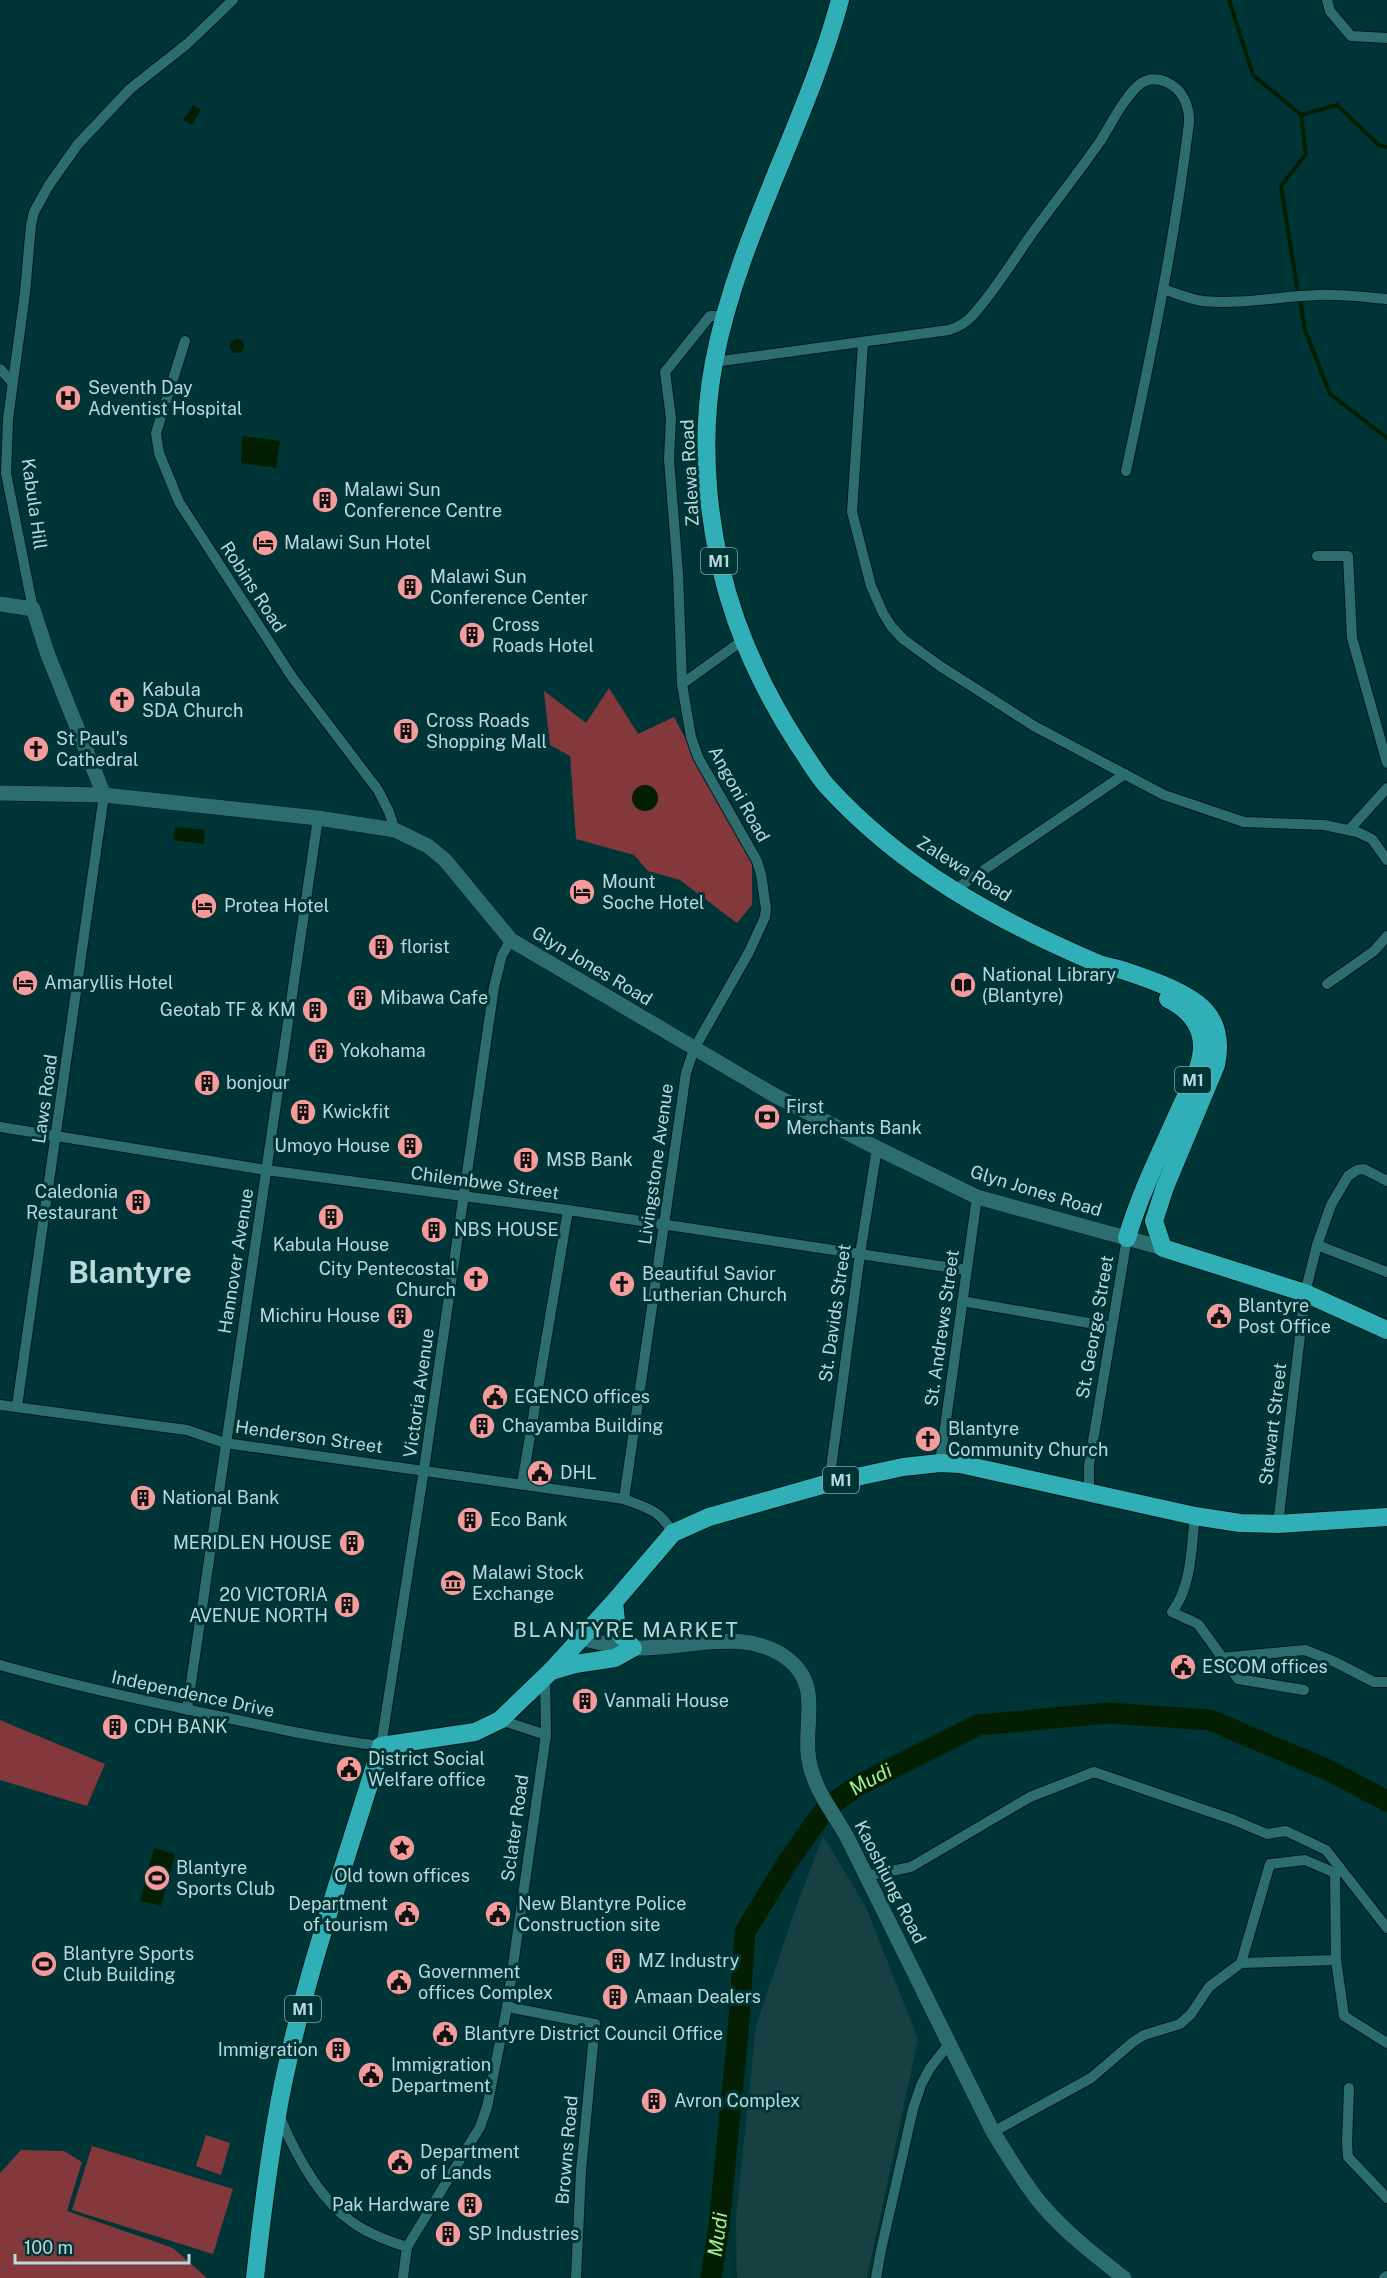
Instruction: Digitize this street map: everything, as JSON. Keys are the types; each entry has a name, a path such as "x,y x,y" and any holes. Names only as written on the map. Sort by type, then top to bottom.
{"highway":[{"name":"Zalewa Road","path":"840,0 823,57 745,256 725,315 714,362 707,414 708,475 712,518 723,583 760,680 784,723 823,782 876,835 922,871 1002,919 1103,965 1123,970 1182,994 1208,1013 1218,1036 1219,1051 1216,1065 1165,1187 1154,1221 1163,1248"},
{"name":"Zalewa Road","path":"1103,965 1118,978 1159,994 1184,1008 1192,1017 1201,1037 1202,1050 1193,1079 1136,1209 1127,1238"},
{"path":"1163,1248 1305,1293 1387,1330"},
{"name":"M1","path":"255,2278 283,2084 315,1963 381,1746 475,1732 500,1720 548,1674 674,1533 709,1516 829,1483 903,1467 940,1463 960,1464 1089,1494 1240,1523 1278,1524 1387,1518"},
{"path":"548,1674 575,1664 615,1658 633,1648 618,1630 614,1602"}],"street":[{"name":"Kabula Hill","path":"104,795 48,655 33,609 6,473 8,419 25,293 31,225 39,202 78,144 130,89 187,44 233,0"},
{"path":"1327,0 1330,11 1351,36 1387,38"},
{"path":"714,362 863,343 949,330 962,325 972,316 990,292 1090,155 1129,97 1141,83 1162,79 1178,90 1186,101 1190,117 1163,289 1126,471"},
{"path":"1163,289 1204,301 1265,300 1315,295 1387,299"},
{"name":"Angoni Road","path":"694,1049 749,952 765,917 766,909 757,861 698,757 691,737 682,684 678,573 669,459 671,418 665,372 710,316 725,315"},
{"name":"Robins Road","path":"185,341 156,433 159,453 179,502 297,684 378,790 395,830"},
{"path":"863,343 852,512 871,586 891,626 913,646 987,697 1034,726 1164,795 1245,822 1324,825 1349,830 1372,838 1387,860"},
{"path":"0,369 12,382"},
{"path":"1317,556 1348,556 1352,638 1387,763"},
{"path":"0,604 33,609"},
{"path":"682,684 743,640"},
{"path":"954,891 1125,774"},
{"path":"1349,830 1387,788"},
{"name":"Glyn Jones Road","path":"0,793 104,795 318,818 395,830 428,846 445,860 511,940 774,1095 978,1197 1163,1248"},
{"name":"Laws Road","path":"17,1406 104,795"},
{"name":"Hannover Avenue","path":"187,1710 318,818"},
{"path":"1327,984 1374,951 1387,936"},
{"name":"Victoria Avenue","path":"381,1746 465,1197 494,987 502,955 511,940"},
{"name":"Livingstone Avenue","path":"624,1499 681,1099 686,1072 694,1049"},
{"name":"Chilembwe Street","path":"0,1127 57,1134 266,1170 568,1210 966,1270"},
{"name":"St. Davids Street","path":"829,1483 877,1148"},
{"name":"Stewart Street","path":"1278,1524 1305,1293 1317,1245 1331,1206 1348,1176 1357,1170 1364,1169 1387,1181"},
{"name":"St. Andrews Street","path":"940,1463 978,1197"},
{"path":"522,1484 568,1210"},
{"name":"St. George Street","path":"1089,1494 1089,1465 1127,1238"},
{"path":"1317,1245 1387,1272"},
{"path":"962,1301 1112,1327"},
{"name":"Henderson Street","path":"0,1405 187,1430 225,1443 424,1469 624,1499 652,1510 665,1519 674,1533"},
{"path":"1195,1516 1190,1563 1181,1600 1172,1612 1198,1624 1238,1679 1304,1690"},
{"name":"Kaoshiung Road","path":"580,1638 633,1648 729,1641 751,1643 768,1648 788,1659 802,1674 810,1702 808,1752 818,1788 848,1838 993,2132 1015,2168 1043,2206 1077,2241 1124,2278"},
{"path":"1221,1658 1305,1650 1374,1682 1387,1683"},
{"name":"Independence Drive","path":"0,1665 82,1687 187,1710 349,1743 381,1746"},
{"name":"Sclater Road","path":"407,2247 480,2127 488,2107 507,2007 546,1735 548,1674"},
{"path":"500,1720 546,1735"},
{"path":"867,1876 911,1867 1030,1797 1094,1772 1234,1820 1267,1834 1286,1831 1326,1850 1387,1928"},
{"path":"1241,1964 1270,1864 1305,1860 1335,1873 1336,1960 1344,2016 1387,2043"},
{"path":"993,2132 1091,2078 1144,2035 1180,2024 1191,2014 1209,1987 1241,1964 1336,1960"},
{"name":"Browns Road","path":"507,2007 595,2024 581,2171 576,2278"},
{"path":"876,2278 916,2101 930,2068 949,2044"},
{"path":"1349,2088 1348,2157 1387,2198"},
{"path":"279,2113 288,2137 309,2175 335,2207 351,2222 370,2233 407,2247 403,2278"}],"shaded area":[{"path":"193,105 201,110 192,125 183,120"},
{"path":"234,339 240,339 244,346 240,353 234,353 230,349 230,343"},
{"path":"242,436 280,441 276,468 241,463"},
{"path":"609,688 638,734 674,717 752,864 752,905 737,923 680,880 648,871 634,855 576,839 570,756 550,745 544,691 586,723"},
{"path":"645,785 654,789 658,798 654,807 645,811 636,807 632,798 636,789"},
{"path":"175,827 205,830 204,844 173,840"},
{"path":"0,1720 105,1764 87,1806 0,1780"},
{"path":"823,1836 865,1905 918,2039 867,2278 737,2278 736,2218 756,2026"},
{"name":"Blantyre Sports Club","path":"154,1848 175,1854 161,1906 140,1901"},
{"path":"206,2135 230,2143 221,2175 196,2166"},
{"path":"92,2146 233,2189 213,2254 72,2210"},
{"path":"21,2150 64,2151 82,2162 67,2211 173,2248 207,2278 0,2278 0,2173"}],"waterway":[{"path":"1229,0 1253,75 1301,115 1306,154 1281,186 1298,293"},
{"path":"1301,115 1337,105 1379,145 1387,147"},
{"path":"1300,299 1305,330 1330,394 1387,438"},
{"name":"Mudi","path":"711,2278 719,2226 738,2033 745,1932 787,1863 825,1809 859,1785 978,1725 1108,1713 1210,1720 1328,1770 1387,1801"}],"place":[{"name":"Seventh Day Adventist Hospital","path":"68,398"},
{"name":"Malawi Sun Conference Centre","path":"325,500"},
{"name":"Malawi Sun Hotel","path":"265,543"},
{"name":"Malawi Sun Conference Center","path":"410,587"},
{"name":"Cross Roads Hotel","path":"472,635"},
{"name":"Kabula SDA Church","path":"122,700"},
{"name":"Cross Roads Shopping Mall","path":"406,731"},
{"name":"St Paul's Cathedral","path":"36,749"},
{"name":"Mount Soche Hotel","path":"582,892"},
{"name":"Protea Hotel","path":"204,906"},
{"name":"florist","path":"381,947"},
{"name":"Amaryllis Hotel","path":"25,983"},
{"name":"National Library (Blantyre)","path":"963,985"},
{"name":"Mibawa Cafe","path":"360,998"},
{"name":"Geotab TF & KM","path":"315,1010"},
{"name":"Yokohama","path":"321,1051"},
{"name":"bonjour","path":"207,1083"},
{"name":"Kwickfit","path":"303,1112"},
{"name":"First Merchants Bank","path":"767,1117"},
{"name":"Umoyo House","path":"410,1146"},
{"name":"MSB Bank","path":"526,1160"},
{"name":"Caledonia Restaurant","path":"138,1202"},
{"name":"Kabula House","path":"331,1217"},
{"name":"NBS HOUSE","path":"434,1230"},
{"name":"City Pentecostal Church","path":"476,1279"},
{"name":"Beautiful Savior Lutherian Church","path":"622,1284"},
{"name":"Michiru House","path":"400,1316"},
{"name":"Blantyre Post Office","path":"1219,1316"},
{"name":"EGENCO offices","path":"495,1397"},
{"name":"Chayamba Building","path":"482,1426"},
{"name":"Blantyre Community Church","path":"928,1439"},
{"name":"DHL","path":"540,1473"},
{"name":"National Bank","path":"143,1498"},
{"name":"Eco Bank","path":"470,1520"},
{"name":"MERIDLEN HOUSE","path":"352,1543"},
{"name":"Malawi Stock Exchange","path":"453,1583"},
{"name":"20 VICTORIA AVENUE NORTH","path":"347,1605"},
{"name":"ESCOM offices","path":"1183,1667"},
{"name":"Vanmali House","path":"585,1701"},
{"name":"CDH BANK","path":"115,1727"},
{"name":"District Social Welfare office","path":"349,1769"},
{"name":"Old town offices","path":"402,1848"},
{"name":"Blantyre Sports Club","path":"157,1878"},
{"name":"Department of tourism","path":"407,1914"},
{"name":"New Blantyre Police Construction site","path":"498,1914"},
{"name":"MZ Industry","path":"618,1961"},
{"name":"Blantyre Sports Club Building","path":"44,1964"},
{"name":"Government offices Complex","path":"399,1982"},
{"name":"Amaan Dealers","path":"615,1997"},
{"name":"Blantyre District Council Office","path":"445,2034"},
{"name":"Immigration","path":"338,2050"},
{"name":"Immigration Department","path":"371,2075"},
{"name":"Avron Complex","path":"654,2101"},
{"name":"Department of Lands","path":"400,2162"},
{"name":"Pak Hardware","path":"470,2205"},
{"name":"SP Industries","path":"448,2234"}],"district":[{"name":"Blantyre","path":"130,1273"},
{"name":"BLANTYRE MARKET","path":"626,1630"}]}
